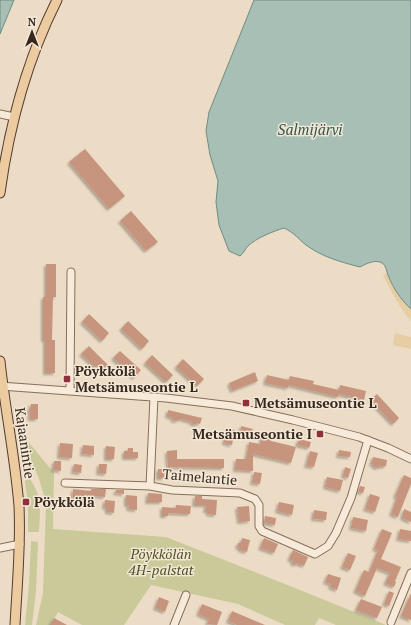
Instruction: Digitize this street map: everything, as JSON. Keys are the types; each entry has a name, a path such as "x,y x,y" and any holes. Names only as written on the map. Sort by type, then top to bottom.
{"main road":[{"path":"0,193 4,164 14,116 32,61 48,18 57,0"},
{"name":"Kajaanintie","path":"0,361 2,386 19,506 20,544 15,625"}],"street":[{"path":"0,114 14,116"},
{"path":"70,391 71,272"},
{"path":"2,386 154,397 232,406 293,420 368,440 411,459"},
{"path":"150,486 154,397"},
{"name":"Taimelantie","path":"66,482 150,486 172,490 240,492 255,499 259,505 259,526 262,531 315,554 328,546 336,533 351,498 368,440"},
{"path":"0,548 20,544"},
{"path":"391,622 411,573"},
{"path":"174,625 186,595"}],"green space":[{"name":"Pöykkölän 4H-palstat","path":"26,439 54,473 53,529 166,537 386,625 336,625 319,618 315,625 285,625 238,604 151,585 124,625 82,625 58,612 51,625 36,625 43,593 46,503 39,479 31,460"},
{"path":"29,478 39,497 39,532 28,532 28,505 25,481"},
{"path":"31,541 38,542 36,591 32,625 25,625 29,584"}],"sand":[{"path":"387,273 403,301 411,309 411,321 399,305 383,275"},
{"path":"395,333 411,337 411,349 393,345"}],"water":[{"path":"0,0 14,0 0,34"},
{"name":"Salmijärvi","path":"254,0 411,0 411,309 395,289 384,264 380,262 372,262 360,267 332,259 312,249 284,228 256,240 248,246 240,256 229,251 219,225 216,202 218,181 210,155 206,131 209,112"}],"building":[{"path":"85,149 125,196 109,209 69,162"},
{"path":"131,211 158,242 146,251 120,221"},
{"path":"46,264 56,264 56,297 53,297 52,340 55,340 55,373 45,373 43,297 46,297"},
{"path":"89,314 109,333 102,341 82,322"},
{"path":"128,321 149,341 142,349 121,329"},
{"path":"89,346 109,366 102,373 81,354"},
{"path":"120,351 141,370 134,378 113,358"},
{"path":"152,355 173,375 166,382 145,363"},
{"path":"183,359 204,379 197,386 176,367"},
{"path":"255,372 258,381 232,391 229,383"},
{"path":"267,375 289,380 290,376 314,381 313,384 339,390 340,385 366,391 364,400 339,394 338,397 289,385 288,388 265,383"},
{"path":"377,394 399,418 393,424 370,400"},
{"path":"31,404 38,404 38,419 30,419 29,409"},
{"path":"168,410 202,418 200,424 197,423 196,425 191,423 192,422 181,419 178,419 178,421 172,420 173,418 167,416"},
{"path":"241,426 253,429 251,437 240,434"},
{"path":"227,428 235,430 232,445 224,443"},
{"path":"263,431 273,433 271,441 296,447 291,463 253,454 253,471 235,470 236,459 246,459 249,442 260,444"},
{"path":"299,439 311,442 309,448 297,445"},
{"path":"60,443 73,444 72,458 59,457"},
{"path":"83,445 94,446 94,455 82,454"},
{"path":"106,446 115,447 114,459 106,459"},
{"path":"128,448 133,448 133,452 138,452 138,458 124,458 124,451 128,451"},
{"path":"177,450 177,459 224,459 224,468 168,467 167,451"},
{"path":"339,450 351,452 350,457 338,456"},
{"path":"310,451 318,453 314,467 306,466"},
{"path":"373,457 387,460 386,466 379,466 379,468 374,467 374,465 371,464"},
{"path":"54,461 61,461 61,471 53,470"},
{"path":"74,464 82,465 81,473 73,472"},
{"path":"99,464 107,464 106,474 98,473"},
{"path":"345,467 351,469 348,478 343,476"},
{"path":"158,469 165,469 164,478 158,478"},
{"path":"254,472 262,473 260,484 252,483"},
{"path":"404,475 411,478 411,484 398,517 391,514 397,497 395,496"},
{"path":"327,477 343,480 340,491 325,487"},
{"path":"360,486 365,487 363,493 358,492"},
{"path":"73,489 91,491 91,489 106,489 105,497 85,495 84,506 72,506"},
{"path":"116,490 124,490 124,494 115,493"},
{"path":"148,493 162,494 162,502 147,502"},
{"path":"370,494 380,497 375,512 365,509"},
{"path":"126,495 137,496 137,510 128,509 129,505 126,505"},
{"path":"195,496 202,496 202,499 217,500 216,515 208,514 208,511 205,511 206,505 194,505"},
{"path":"105,500 115,501 114,513 107,512 107,508 104,507"},
{"path":"279,502 294,505 292,515 277,511"},
{"path":"176,505 191,506 190,514 168,513 168,516 162,516 162,507 176,508"},
{"path":"249,506 250,521 239,522 237,507"},
{"path":"404,509 411,512 411,522 402,518"},
{"path":"314,510 327,512 326,520 313,519"},
{"path":"265,516 276,518 275,525 264,523"},
{"path":"353,517 368,520 366,531 351,528"},
{"path":"382,529 392,533 381,559 401,567 394,587 385,583 390,573 377,568 365,596 355,591 364,570 369,572 378,550 374,549"},
{"path":"400,529 411,531 411,541 398,539"},
{"path":"242,538 250,540 247,552 240,550 240,548 237,547 238,543 241,543"},
{"path":"264,538 278,544 274,553 260,548"},
{"path":"293,550 308,557 304,566 297,563 296,565 289,559"},
{"path":"348,553 356,556 350,570 342,567"},
{"path":"328,574 341,578 337,590 330,587 331,584 325,582"},
{"path":"389,591 394,593 389,606 384,604"},
{"path":"411,593 411,620 401,616"},
{"path":"159,597 169,601 165,612 155,608"},
{"path":"361,599 382,607 377,618 356,610"},
{"path":"202,604 222,612 217,625 207,624 209,619 198,614"},
{"path":"232,611 265,625 237,625 228,621"},
{"path":"54,618 67,625 50,625"}],"place":[{"name":"Pöykkölä Metsämuseontie L","path":"67,379"},
{"name":"Metsämuseontie L","path":"246,403"},
{"name":"Metsämuseontie I","path":"320,434"},
{"name":"Pöykkölä","path":"26,502"}]}
